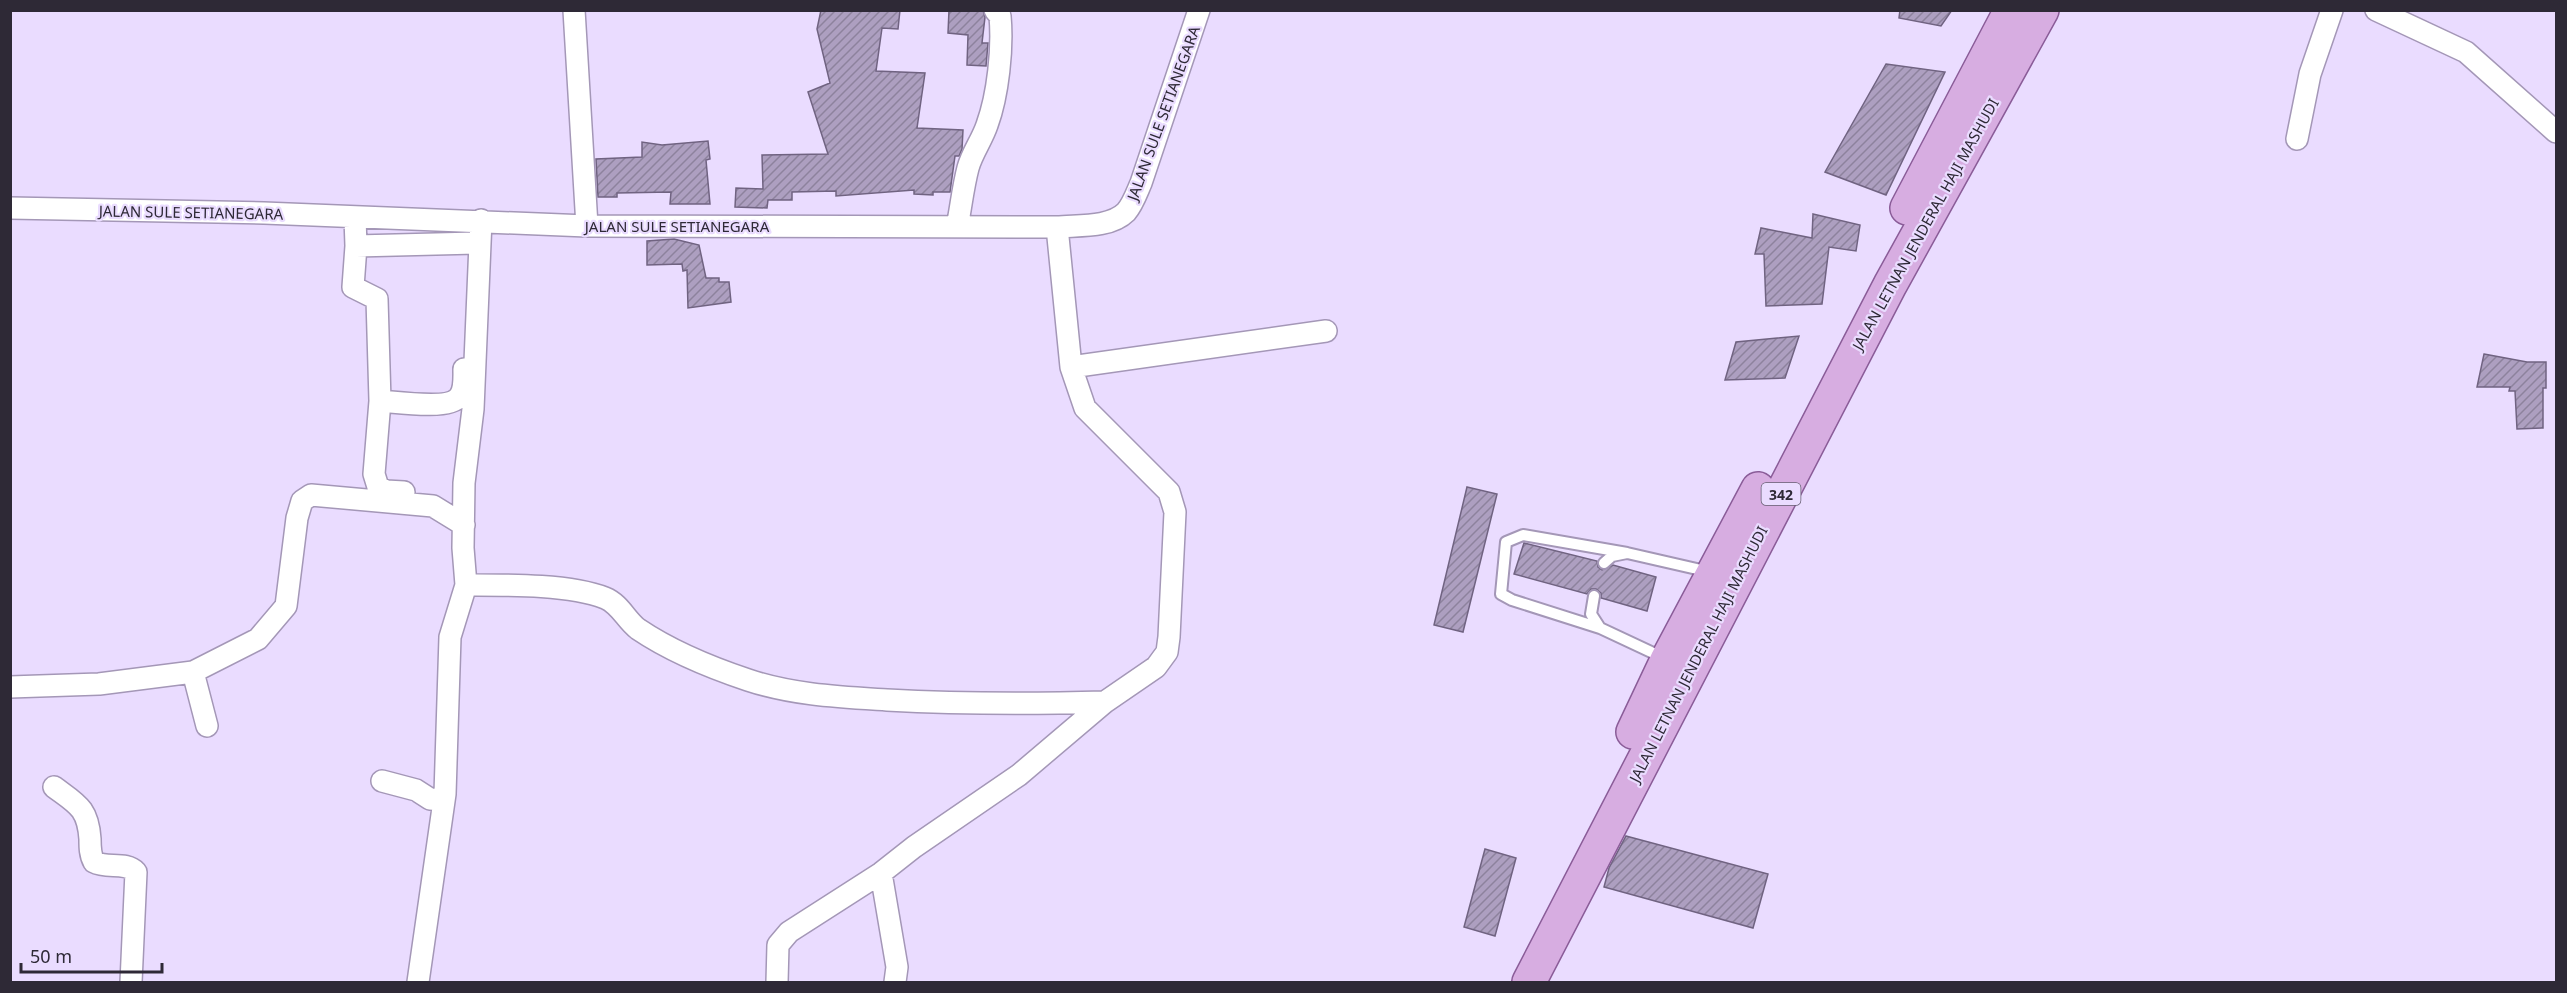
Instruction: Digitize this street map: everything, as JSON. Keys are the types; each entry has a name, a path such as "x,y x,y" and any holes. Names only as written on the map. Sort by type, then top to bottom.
{"main road":[{"name":"JALAN LETNAN JENDERAL HAJI MASHUDI","path":"1508,982 1593,817 1667,660 2011,10"},
{"name":"JALAN LETNAN JENDERAL HAJI MASHUDI","path":"1528,982 1884,296 2042,10"}],"street":[{"path":"574,10 587,226"},
{"path":"957,227 968,168 988,122 996,82 1001,24 1000,16 994,10"},
{"name":"JALAN SULE SETIANEGARA","path":"10,208 481,220 587,226 1057,227 1092,224 1118,218 1131,206 1141,183 1199,10"},
{"path":"2297,139 2310,74 2332,10"},
{"path":"2376,10 2466,52 2556,132"},
{"path":"355,218 356,246 353,287 377,299 380,401 374,474 378,487 386,491 440,494"},
{"path":"418,982 444,800 450,637 466,585 464,483 476,365 481,220"},
{"path":"777,982 777,955 781,940 824,908 881,873 914,847 1019,775 1104,702 1156,667 1167,652 1175,512 1169,492 1085,408 1071,367 1057,227"},
{"path":"356,246 476,243"},
{"path":"380,401 442,404 459,398 464,388 466,299"},
{"path":"1071,367 1326,331"},
{"path":"10,687 99,684 194,672 258,639 286,606 297,518 302,501 311,495 433,506 464,525"},
{"path":"466,585 570,588 607,599 619,608 629,623 682,655 749,680 782,689 829,697 970,705 1104,702"},
{"path":"194,672 207,726"},
{"path":"382,781 416,790 430,799 444,800"},
{"path":"54,787 84,811 89,825 90,856 94,862 102,866 127,867 136,872 131,982"},
{"path":"881,873 897,967 895,982"}],"lane":[{"path":"1667,660 1600,628 1512,600 1502,594 1506,542 1523,535 1627,553 1714,573"},
{"path":"1604,563 1612,556 1627,553"},
{"path":"1594,596 1591,614 1600,628"}],"building":[{"path":"821,10 900,10 898,29 882,28 876,71 925,73 917,128 963,130 962,149 959,156 955,156 950,192 933,192 933,195 914,194 914,190 836,196 836,191 792,192 792,200 768,200 767,208 735,207 736,188 763,189 762,155 828,154 808,92 830,83 817,29"},
{"path":"949,10 983,10 985,17 982,43 988,43 986,66 967,65 968,35 948,33"},
{"path":"1900,10 1952,10 1941,26 1899,18"},
{"path":"1886,64 1945,72 1886,195 1825,172"},
{"path":"708,141 710,159 706,160 710,204 670,204 671,192 617,193 617,197 598,197 596,159 642,157 642,142 662,145"},
{"path":"1813,214 1860,225 1856,251 1829,247 1822,304 1766,306 1764,254 1755,254 1761,228 1812,238"},
{"path":"674,239 699,245 706,278 719,278 719,282 729,282 731,302 688,308 687,270 683,271 682,264 647,265 647,241"},
{"path":"1799,336 1785,378 1725,380 1736,342"},
{"path":"2484,354 2527,362 2546,362 2546,388 2543,388 2543,428 2517,429 2515,391 2509,391 2510,387 2477,387"},
{"path":"1467,487 1497,494 1463,632 1434,625"},
{"path":"1524,543 1597,561 1598,567 1602,570 1613,565 1656,577 1647,611 1601,598 1601,593 1596,589 1591,589 1587,594 1514,574"},
{"path":"1626,836 1768,874 1753,928 1604,887 1609,868"},
{"path":"1485,849 1516,858 1495,936 1464,927"}]}
